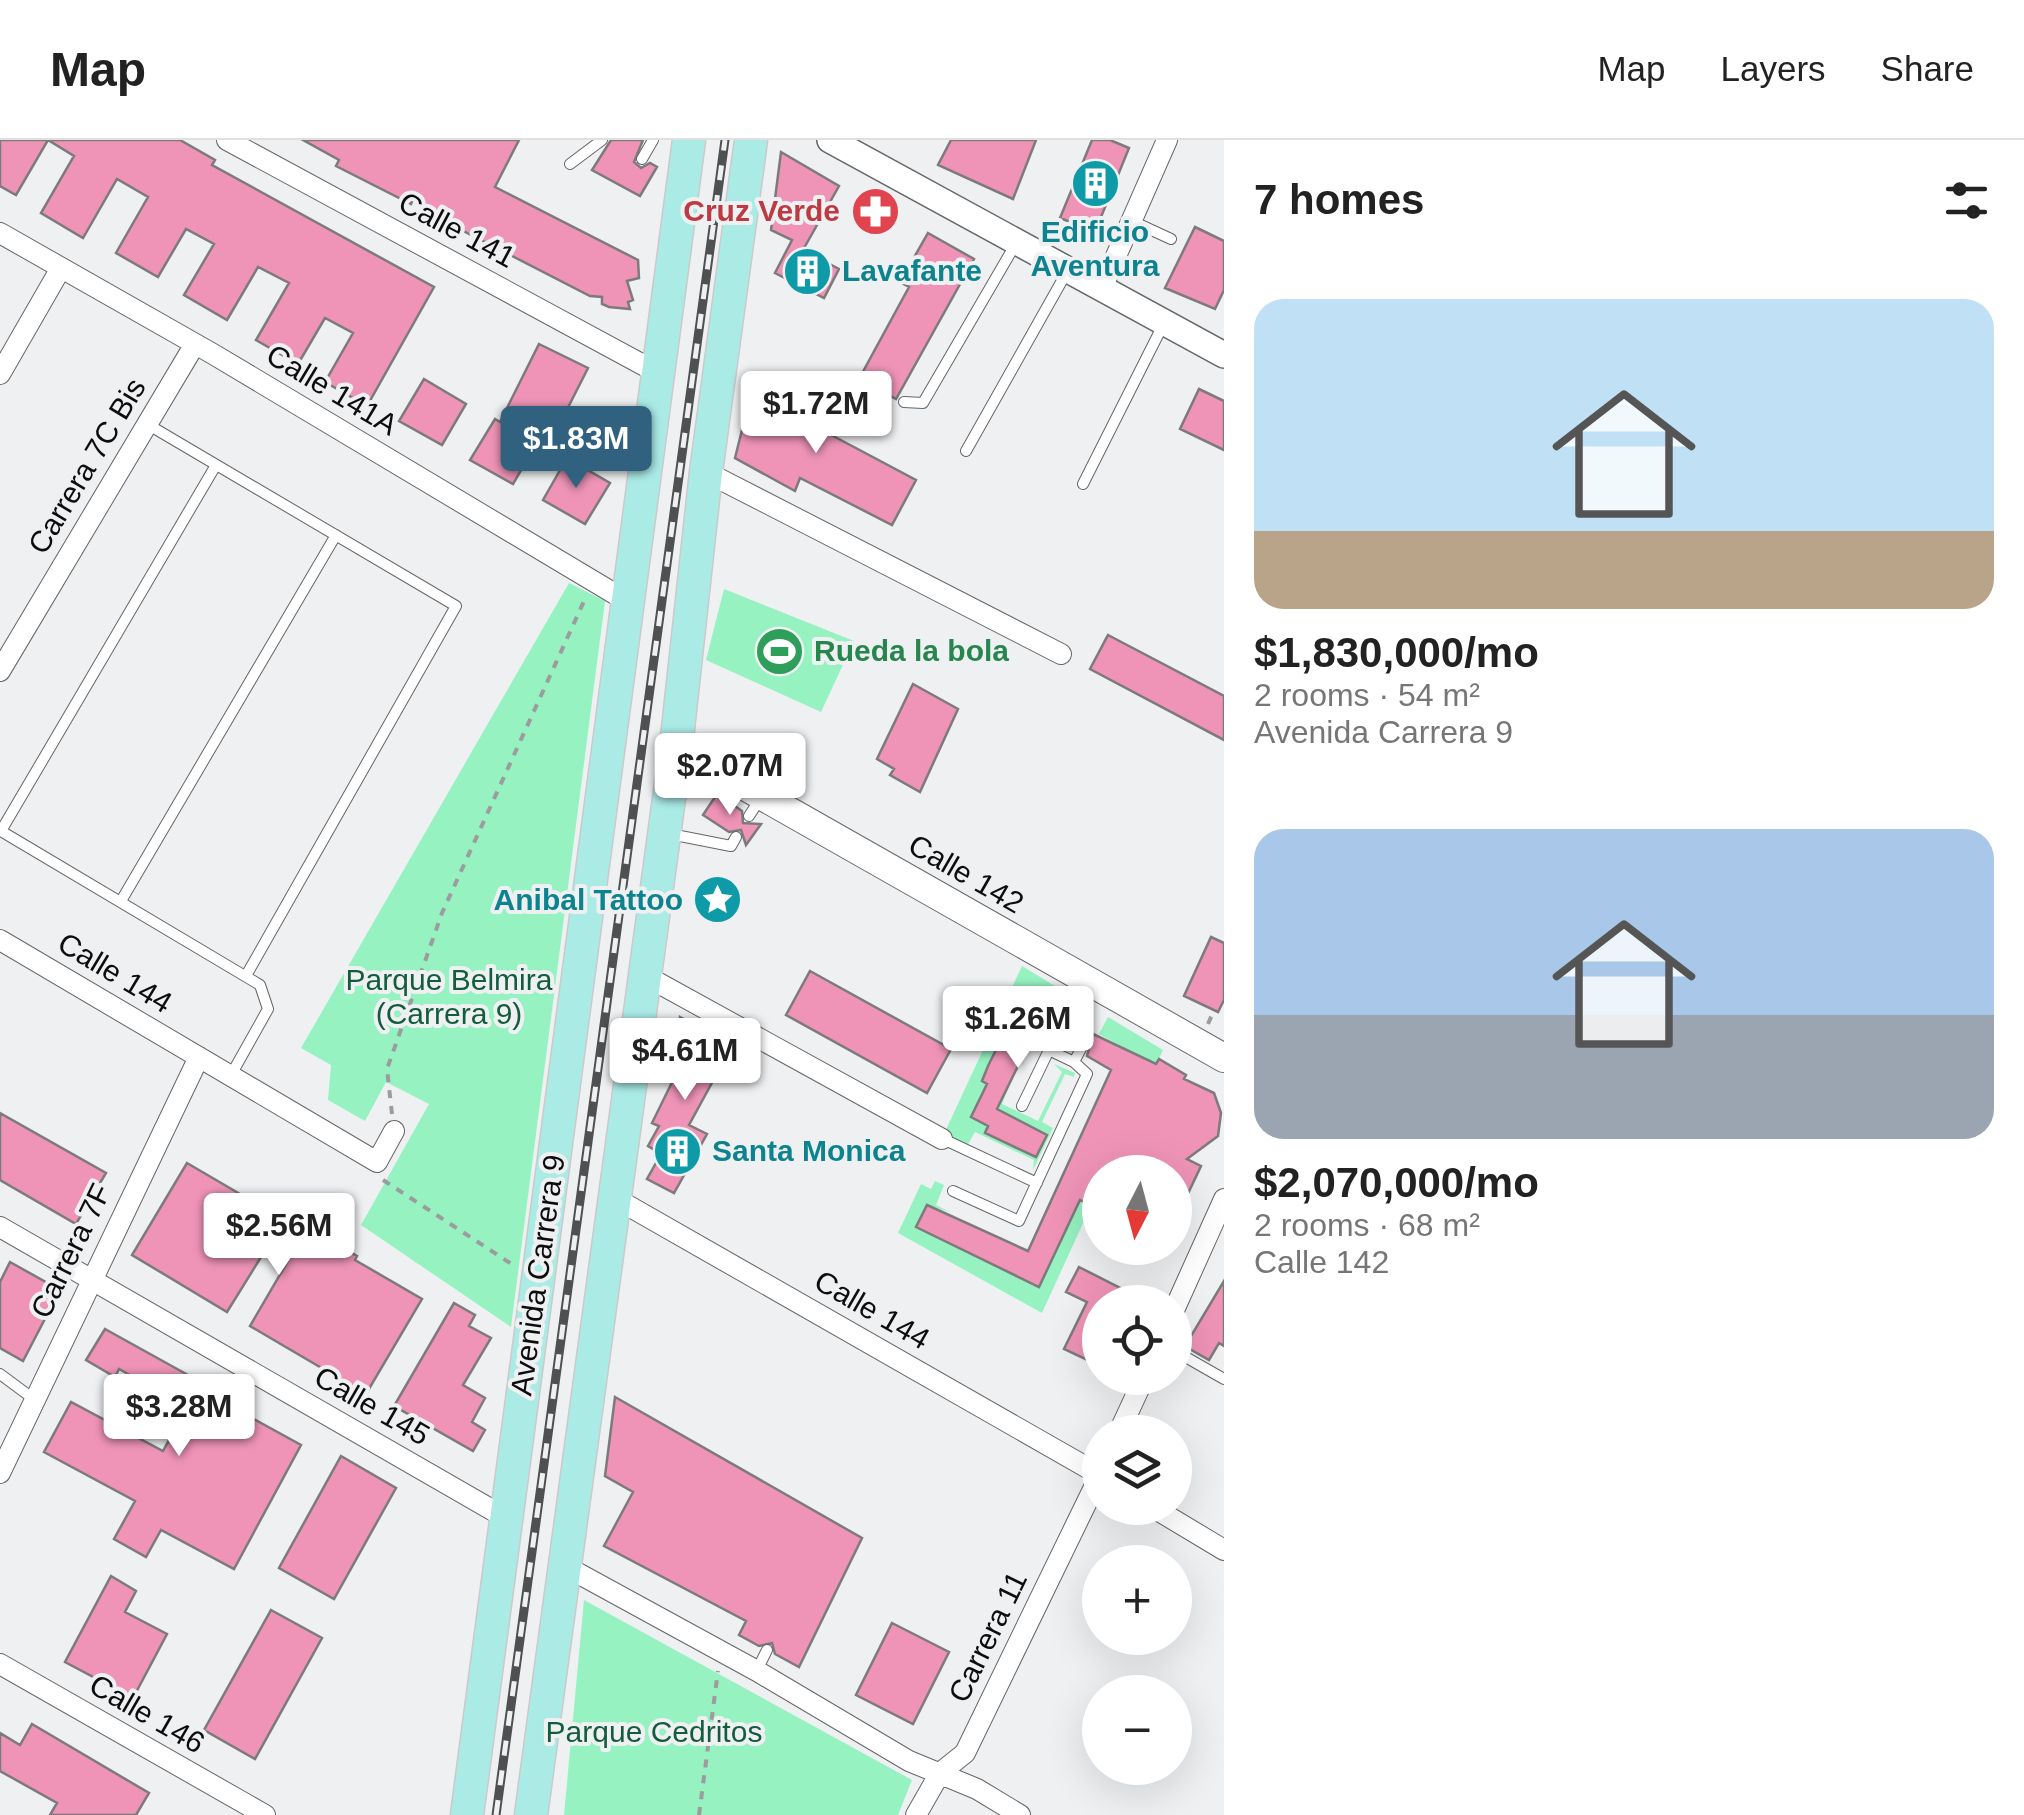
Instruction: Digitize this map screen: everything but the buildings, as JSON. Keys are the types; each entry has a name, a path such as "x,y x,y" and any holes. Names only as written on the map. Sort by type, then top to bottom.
{"main road":[{"name":"Avenida Carrera 9","path":"467,1815 689,140"},
{"path":"531,1815 676,747 706,472 751,140"},
{"name":"Calle 142","path":"676,747 755,806 1224,1058"}],"street":[{"name":"Calle 141","path":"228,140 658,372"},
{"path":"830,140 1224,355"},
{"path":"1102,288 1167,140"},
{"name":"Calle 141A","path":"0,233 195,344 630,604"},
{"path":"0,374 61,268"},
{"name":"Carrera 7C Bis","path":"0,671 195,344"},
{"path":"706,472 1061,654"},
{"name":"Calle 144","path":"0,940 376,1162"},
{"path":"644,975 942,1138"},
{"name":"Carrera 7F","path":"0,1473 199,1057"},
{"path":"376,1162 394,1131"},
{"name":"Calle 144","path":"613,1197 1082,1465"},
{"path":"1185,1285 1224,1199"},
{"name":"Calle 145","path":"0,1228 506,1518"},
{"name":"Carrera 11","path":"916,1815 940,1773 966,1752 1082,1512"},
{"path":"1182,1525 1224,1550"},
{"path":"563,1565 757,1671 909,1761 1020,1815"},
{"name":"Calle 146","path":"0,1664 265,1815"}],"lane":[{"path":"570,164 602,140"},
{"path":"642,159 653,140"},
{"path":"1132,221 1172,239"},
{"path":"904,402 923,404 1004,258 1018,241"},
{"path":"966,451 1068,269"},
{"path":"1083,484 1164,322"},
{"path":"147,424 456,606 248,974"},
{"path":"216,465 1,830 248,974 268,996 268,1010 231,1075"},
{"path":"121,901 336,535"},
{"path":"664,834 731,846 736,837"},
{"path":"1074,1062 1086,1040"},
{"path":"953,1191 1019,1221 1087,1074 1074,1062 1049,1050 1022,1106"},
{"path":"942,1138 1037,1184"},
{"path":"1192,1361 1224,1379"},
{"path":"0,1374 35,1400"},
{"path":"757,1671 767,1650"}],"path":[{"path":"394,1131 386,1069 442,913 593,582"},
{"path":"1208,1024 1214,1010"},
{"path":"376,1162 383,1180 538,1282"},
{"path":"699,1815 720,1651"}],"green space":[{"name":"Parque Belmira (Carrera 9)","path":"569,583 605,601 511,1327 361,1225 429,1104 386,1082 365,1121 328,1100 331,1065 301,1048"},
{"name":"Rueda la bola","path":"724,589 854,641 821,712 706,660"},
{"path":"1022,966 1083,1003 1074,1019 1025,992 1013,1013 1034,1025 1029,1034 1035,1038 1029,1050 987,1084 971,1117 990,1123 985,1133 1036,1157 1046,1136 1012,1116 995,1113 1013,1075 1002,1104 1038,1121 1062,1072 1054,1064 1075,1073 1074,1077 1065,1074 1042,1122 1053,1128 1033,1170 1034,1160 975,1132 967,1146 944,1134"},
{"path":"1108,1017 1163,1050 1114,1155 1088,1155 1106,1079 1147,1061 1099,1034"},
{"path":"1082,1179 1082,1225 1042,1313 898,1233 921,1184 931,1189 935,1181 944,1185 936,1205 950,1212 927,1205 916,1227 1039,1286 1073,1216"},
{"name":"Parque Cedritos","path":"584,1600 912,1780 898,1815 564,1815"}],"railway":[{"path":"496,1815 725,140"}],"place":[{"name":"Edificio Aventura","path":"1095,183"},
{"name":"Cruz Verde","path":"875,211"},
{"name":"Lavafante","path":"807,271"},
{"name":"Rueda la bola","path":"779,651"},
{"name":"Anibal Tattoo","path":"718,900"},
{"name":"Santa Monica","path":"677,1151"}]}
